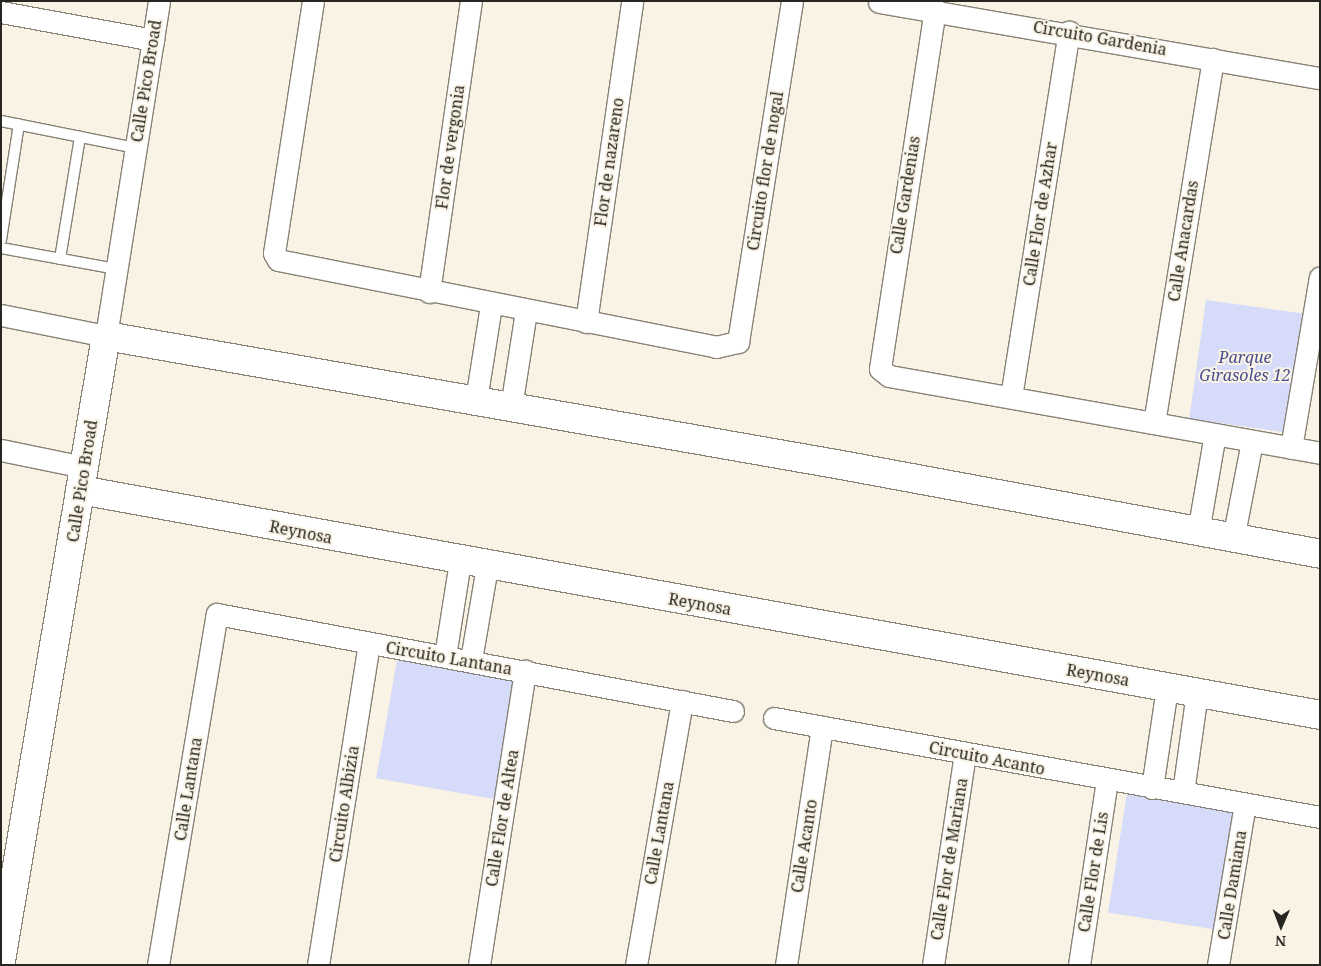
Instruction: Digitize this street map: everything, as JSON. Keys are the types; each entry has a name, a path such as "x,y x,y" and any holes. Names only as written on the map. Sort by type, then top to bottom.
{"main road":[{"path":"106,336 476,400 1320,554"},
{"name":"Calle Pico Broad","path":"1,961 106,336"},
{"name":"Reynosa","path":"82,478 460,561 1320,715"}],"street":[{"name":"Calle Pico Broad","path":"106,336 159,1"},
{"path":"313,1 274,253 287,265 586,322"},
{"name":"Flor de vergonia","path":"429,292 471,1"},
{"name":"Flor de nazareno","path":"586,322 632,1"},
{"name":"Circuito flor de nogal","path":"586,322 716,346 738,342 792,1"},
{"name":"Circuito Gardenia","path":"879,2 935,9 1320,78"},
{"path":"11,9 153,40"},
{"name":"Calle Gardenias","path":"935,9 879,356 880,369 888,376 1011,397"},
{"name":"Calle Flor de Azhar","path":"1011,397 1068,32"},
{"name":"Calle Anacardas","path":"1154,423 1213,58"},
{"path":"1291,448 1320,276"},
{"path":"476,400 492,305"},
{"path":"511,407 526,311"},
{"path":"1,315 106,336"},
{"path":"1011,397 1320,453"},
{"path":"1198,532 1215,434"},
{"path":"1233,539 1252,441"},
{"path":"1,450 82,478"},
{"path":"445,656 460,561"},
{"path":"471,660 487,566"},
{"name":"Circuito Lantana","path":"217,614 471,660 733,711"},
{"name":"Calle Lantana","path":"158,965 217,614"},
{"name":"Circuito Albizia","path":"318,965 369,643"},
{"name":"Calle Flor de Altea","path":"479,965 525,671"},
{"path":"1152,788 1167,688"},
{"path":"1183,792 1197,693"},
{"name":"Calle Lantana","path":"636,965 682,701"},
{"name":"Circuito Acanto","path":"774,718 1107,780 1320,817"},
{"name":"Calle Acanto","path":"786,965 822,727"},
{"name":"Calle Flor de Mariana","path":"933,965 965,754"},
{"name":"Calle Flor de Lis","path":"1079,965 1107,780"},
{"name":"Calle Damiana","path":"1218,965 1245,804"}],"lane":[{"path":"1,121 136,148"},
{"path":"1,240 19,124"},
{"path":"60,259 80,136"},
{"path":"1,248 117,269"}],"green space":[{"name":"Parque Girasoles 12","path":"1206,300 1308,314 1291,433 1189,419"},
{"path":"397,660 519,682 498,800 376,778"},
{"path":"1127,793 1243,811 1224,931 1108,913"}]}
